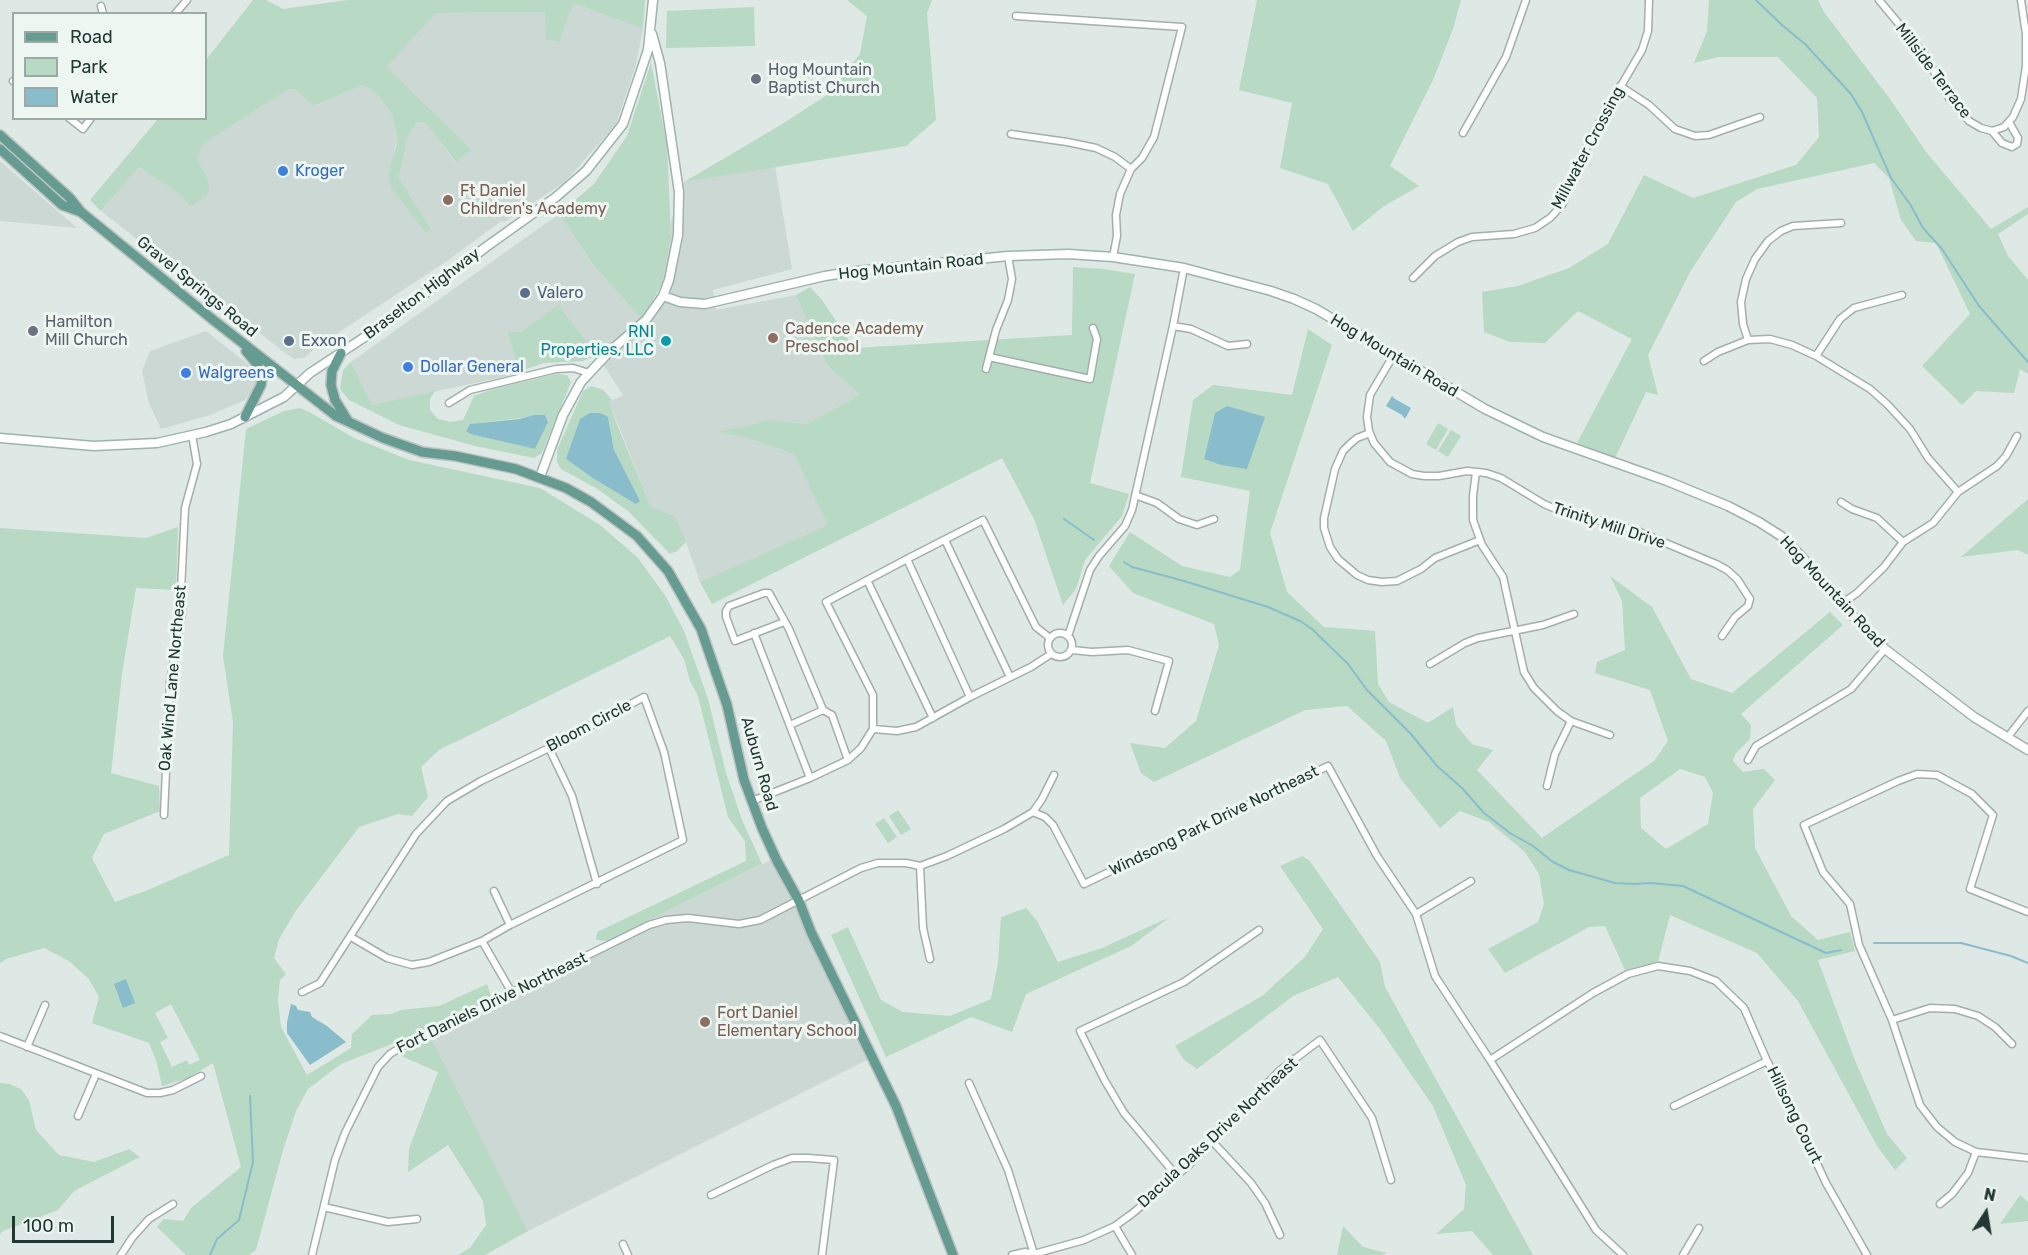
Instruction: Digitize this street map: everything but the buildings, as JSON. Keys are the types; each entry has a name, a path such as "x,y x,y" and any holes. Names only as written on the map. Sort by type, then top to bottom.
{"main road":[{"name":"Gravel Springs Road","path":"0,135 70,198 81,212 336,416 382,438 422,452"},
{"name":"Gravel Springs Road","path":"0,149 62,205 81,212"},
{"path":"235,337 257,364 262,378 261,385 245,417"},
{"path":"341,353 332,371 331,385 335,400 348,421"},
{"name":"Auburn Road","path":"422,452 516,469 566,488 591,502 637,536 668,571 701,629 727,705 744,780 752,801 775,856 799,901 811,932 896,1106 953,1255"}],"street":[{"path":"178,12 187,0"},
{"name":"Braselton Highway","path":"0,438 94,446 157,443 215,430 284,397 310,373 383,326 486,247 556,198 586,171 623,124 645,63 653,0"},
{"path":"1462,133 1506,57 1526,0"},
{"name":"Millwater Crossing","path":"1413,278 1435,256 1458,242 1472,237 1514,234 1535,228 1550,218 1562,205 1591,137 1642,50 1648,32 1649,0"},
{"name":"Millside Terrace","path":"1879,0 1924,54 1949,98 1969,121 1981,128 1992,130 2002,143 2012,147 2017,144 2018,138 2009,122"},
{"path":"1992,130 2004,128 2013,117 2021,99 2026,66 2026,34 2021,0"},
{"path":"1016,16 1182,27 1154,137 1142,158 1131,169 1120,194 1113,257"},
{"path":"540,477 574,394 589,373 654,310 669,280 678,236 679,192 660,63 651,30"},
{"path":"1620,86 1649,105 1675,129 1695,136 1709,135 1760,117"},
{"path":"72,120 83,129 90,120"},
{"path":"1011,134 1096,148 1115,157 1131,169"},
{"path":"1748,340 1743,324 1741,302 1746,279 1755,259 1768,241 1781,231 1793,226 1841,223"},
{"name":"Hog Mountain Road","path":"663,296 680,302 705,304 856,271 1008,256 1068,254 1113,257 1184,268 1294,299 1316,309 1485,409 1543,437 1667,481 1728,506 1759,522 1781,536 1802,557 1841,604 1885,649 1974,717 2028,750"},
{"path":"986,369 996,330 1008,300 1012,279 1008,256"},
{"path":"1068,636 1058,633 1050,638 1048,649 1051,654 1061,658 1072,650 1068,636 1090,570 1125,526 1135,495 1184,268"},
{"path":"1815,356 1840,319 1854,308 1902,296"},
{"path":"1173,326 1191,329 1228,346 1247,344"},
{"path":"989,357 1090,380 1097,339 1093,327"},
{"path":"1704,361 1718,352 1748,340 1770,339 1792,345 1815,356 1870,389 1888,405 1910,429 1928,458 1958,492"},
{"path":"1393,356 1370,395 1368,417 1370,434 1357,438 1350,444 1343,451 1335,469 1324,518 1324,528 1330,547 1338,559 1357,575 1368,580 1397,582 1421,569 1435,558 1480,540"},
{"path":"449,403 470,390 556,369 573,368 589,373"},
{"name":"Trinity Mill Drive","path":"1370,434 1389,462 1412,474 1439,476 1467,471 1486,473 1501,478 1560,511 1632,529 1728,570 1750,599 1748,606 1735,618 1722,636"},
{"name":"Oak Wind Lane Northeast","path":"164,815 170,681 182,614 184,507 197,464 192,435"},
{"path":"1841,604 1857,593 1884,567 1904,542 1933,523 1958,492 1996,466 2006,456 2017,436"},
{"path":"1476,472 1473,520 1480,540 1503,578 1524,672 1534,688 1550,705 1571,721 1611,735"},
{"path":"1135,495 1157,503 1179,519 1197,525 1214,519"},
{"path":"1841,502 1852,509 1877,518 1904,542"},
{"path":"752,801 848,760 861,748 873,729 873,695 826,602 983,520 1036,627 1050,638"},
{"path":"945,540 1010,677"},
{"path":"907,560 970,697"},
{"path":"867,580 933,718"},
{"path":"784,622 735,641 726,617 729,606 764,593 770,593 789,629 823,710 832,715 848,760"},
{"path":"1430,664 1478,638 1543,625 1574,614"},
{"path":"754,633 810,778"},
{"path":"1748,760 1756,746 1851,689 1885,649"},
{"path":"1072,650 1102,652 1128,650 1169,661 1155,711"},
{"path":"873,729 897,731 916,727 1051,654"},
{"name":"Bloom Circle","path":"302,992 320,983 416,834 447,801 481,781 549,748 644,697 664,752 683,840 482,941 429,963 412,965 387,958 351,937"},
{"path":"790,725 823,710"},
{"path":"2007,738 2028,711"},
{"path":"1547,786 1555,754 1571,721"},
{"path":"549,748 572,796 597,884"},
{"name":"Windsong Park Drive Northeast","path":"1034,812 1045,817 1053,825 1084,884 1328,766 1377,856 1416,914 1435,976 1596,1230 1623,1255"},
{"path":"2028,912 1970,889 1993,815 1972,794 1937,775 1917,774 1898,781 1804,825 1823,872 1850,904 1859,945 1892,1020 1920,1105 1937,1127 1955,1142 1976,1152 2028,1158"},
{"path":"930,959 923,928 920,866 1004,829 1034,812 1054,775"},
{"name":"Fort Daniels Drive Northeast","path":"312,1255 335,1160 345,1133 378,1067 390,1054 649,926 666,920 688,918 739,924 760,920 846,875 869,866 891,863 920,866"},
{"path":"1416,914 1471,881"},
{"path":"494,891 510,925"},
{"path":"1176,1175 1124,1113 1080,1031 1184,982 1259,930"},
{"path":"482,941 512,993"},
{"name":"Hillsong Court","path":"1490,1060 1593,993 1628,974 1658,966 1704,974 1716,981 1744,1008 1767,1061 1827,1183 1867,1255"},
{"path":"27,1047 45,1005"},
{"path":"1892,1020 1930,1008 1955,1009 1986,1021 2012,1044"},
{"path":"0,1036 147,1094 173,1090 201,1076"},
{"name":"Dacula Oaks Drive Northeast","path":"1012,1255 1025,1252 1034,1255 1084,1240 1115,1226 1133,1213 1212,1141 1279,1071 1320,1040 1371,1118 1392,1180"},
{"path":"1674,1106 1767,1061"},
{"path":"78,1116 96,1074"},
{"path":"969,1083 1008,1170 1034,1255"},
{"path":"1212,1141 1251,1183 1265,1203 1280,1235"},
{"path":"1940,1204 1952,1194 1968,1173 1976,1152"},
{"path":"711,1195 792,1158 834,1160 822,1255"},
{"path":"121,1255 149,1219 173,1204"},
{"path":"324,1207 388,1222 417,1219"},
{"path":"1115,1226 1132,1255"},
{"path":"1683,1255 1699,1228"},
{"path":"623,1244 628,1255"}],"shaded area":[{"path":"573,3 643,29 635,68 616,124 566,181 506,221 500,222 447,261 318,346 304,358 294,359 281,350 167,258 150,246 147,247 101,211 139,167 177,192 190,207 208,180 198,160 202,145 289,89 296,90 315,106 363,85 378,95 392,115 398,139 394,150 393,190 426,232 431,229 399,178 407,139 417,122 427,123 455,162 472,150 387,67 436,13 545,12"},
{"path":"0,161 77,228 0,221"},
{"path":"775,166 792,269 713,290 716,310 796,295 827,365 860,395 806,424 771,420 720,432 744,437 794,454 829,525 700,582 686,542 651,507 609,402 623,395 597,355 522,332 507,332 520,371 503,377 372,405 351,362 559,214 595,267 641,318 659,292 671,236 670,225 684,182"},
{"path":"206,331 249,365 257,379 256,388 245,400 210,415 161,429 149,403 142,371 150,351"},
{"path":"777,857 875,1056 528,1231 427,1030"}],"green space":[{"path":"253,0 266,0 283,9 348,0 645,0 643,29 573,3 559,42 546,39 545,12 436,13 387,67 472,150 456,162 426,123 417,122 407,139 399,178 431,229 426,233 393,190 388,177 398,139 392,115 378,95 363,85 314,106 296,90 289,89 202,145 198,160 208,180 209,191 206,196 190,207 177,192 139,167 101,211 90,200 157,120 207,120 207,59"},
{"path":"847,0 932,0 927,13 936,120 906,146 684,182 827,95 860,54 867,16"},
{"path":"1257,0 1461,0 1453,29 1433,80 1390,166 1419,186 1384,206 1353,231 1328,184 1280,168 1292,103 1239,90"},
{"path":"1709,0 1818,0 1824,12 1890,99 1926,152 1991,229 2028,207 2028,214 1998,234 2008,256 2028,280 2028,374 2020,369 2014,393 1976,391 1962,405 1922,366 1970,314 1936,243 1916,241 1901,220 1889,178 1874,163 1757,189 1736,202 1690,272 1648,355 1658,395 1646,392 1615,458 1577,443 1632,339 1578,311 1545,343 1510,342 1484,332 1482,292 1518,286 1569,268 1608,244 1644,175 1693,198 1796,165 1819,137 1817,98 1778,57 1718,57 1694,63 1707,31"},
{"path":"754,7 755,46 666,48 667,11"},
{"path":"651,63 667,145 671,236 662,283 648,310 641,318 595,267 559,214 594,184 627,136"},
{"path":"1073,267 1135,274 1090,483 1129,494 1122,516 1085,560 1076,589 1063,605 1034,519 1002,458 712,604 700,582 828,525 794,454 744,437 718,432 771,420 806,424 860,395 827,365 796,295 810,287 822,300 854,348 1072,335"},
{"path":"558,305 597,355 583,361 544,363 520,371 507,332 522,332"},
{"path":"1308,329 1332,345 1270,533 1287,592 1324,627 1375,631 1378,684 1389,702 1428,723 1453,707 1456,725 1472,744 1493,750 1477,770 1542,838 1654,761 1668,741 1650,690 1595,673 1597,662 1625,650 1622,601 1610,576 1652,607 1691,679 1732,693 1830,612 1843,625 1741,714 1751,725 1750,739 1735,754 1733,761 1743,772 1764,769 1775,780 1753,809 1755,848 1791,916 1818,940 1850,932 1855,951 1818,960 1854,1058 1887,1134 1907,1158 1895,1170 1877,1146 1798,1001 1757,953 1670,915 1658,962 1625,970 1605,926 1589,927 1505,973 1488,949 1538,922 1544,904 1539,874 1525,852 1489,822 1460,811 1440,828 1400,778 1386,741 1347,706 1305,710 1154,782 1141,773 1130,743 1165,748 1196,721 1219,645 1214,624 1133,593 1109,566 1130,532 1182,566 1230,577 1240,570 1250,491 1181,477 1193,400 1213,385 1292,395","holes":["1215,413 1221,465 1204,459","1680,769 1705,777 1713,793 1708,824 1666,849 1641,828 1640,798"]},
{"path":"351,362 372,405 435,391 430,399 430,410 438,419 451,422 463,420 474,396 493,389 556,374 567,375 571,382 542,453 534,458 475,446 399,425 349,400 340,389 343,370","holes":["544,415 548,421 535,449 470,434 466,431 471,424"]},
{"path":"591,386 603,390 612,400 609,402 618,427 651,507 675,517 686,542 677,551 670,554 628,511 596,488 561,469 557,462 557,450 583,391","holes":["608,417 614,450 637,504 591,477 566,459"]},
{"path":"300,408 354,438 409,460 540,488 600,525 638,558 666,597 684,631 708,699 726,773 742,820 762,864 607,941 596,940 597,932 746,861 745,841 728,817 698,696 690,681 684,659 670,636 439,750 421,767 428,797 412,816 398,814 359,827 295,912 279,939 274,958 286,974 280,980 278,1000 281,1027 307,1075 351,1048 352,1034 372,1015 439,1006 487,984 492,999 427,1030 341,1064 308,1089 296,1111 283,1150 256,1250 249,1255 186,1255 157,1227 164,1219 183,1221 191,1208 241,1167 213,1063 188,1078 162,1086 157,1063 149,1043 92,1023 99,997 89,979 69,961 44,948 6,959 0,963 0,528 146,538 178,527 176,590 136,588 122,674 111,773 159,786 160,811 104,834 92,858 115,902 229,855 233,722 223,656 246,429 284,411","holes":["171,1004 200,1060 189,1065 187,1060 172,1067 160,1042 168,1038 155,1013"]},
{"path":"1438,423 1448,429 1436,450 1426,444"},
{"path":"1451,430 1461,436 1448,457 1438,451"},
{"path":"2028,499 2028,555 2018,550 1961,557"},
{"path":"898,810 911,829 901,835 889,816"},
{"path":"884,818 897,837 888,843 875,824"},
{"path":"1302,856 1309,860 1380,962 1385,987 1533,1255 1493,1255 1472,1231 1436,1234 1464,1209 1466,1185 1433,1106 1380,1029 1338,977 1293,996 1197,1069 1184,1060 1175,1046 1262,996 1305,957 1323,929 1280,866"},
{"path":"1026,908 1037,921 1058,962 1102,948 1170,917 1131,946 1026,994 1012,1032 971,1017 886,1057 831,935 848,927 881,1000 903,1012 950,1016 991,999 998,963 1001,917"},
{"path":"431,1038 528,1231 485,1255 458,1255 470,1248 486,1225 483,1201 448,1145 408,1172 409,1149 438,1072 399,1055"},
{"path":"0,1083 21,1089 29,1100 36,1130 59,1155 94,1162 129,1149 140,1157 74,1191 58,1210 0,1234"},
{"path":"2020,1195 2028,1202 2028,1221 2000,1224"},
{"path":"1343,1226 1363,1247 1387,1253 1337,1255"}],"water":[{"path":"1392,396 1411,408 1405,419 1386,406"},
{"path":"1227,406 1265,417 1247,469 1221,465 1204,459 1215,413"},
{"path":"590,413 600,413 608,417 614,450 640,501 636,504 566,459 580,419"},
{"path":"545,415 548,422 535,449 470,434 466,431 470,424"},
{"path":"126,979 135,1003 123,1008 114,984"},
{"path":"291,1004 298,1010 310,1012 312,1017 346,1042 310,1065 287,1033"}],"waterway":[{"path":"1756,0 1805,44 1851,94 1862,112 1891,178 1910,204 1923,228 1942,249 1979,306 2028,362"},
{"path":"1064,519 1094,540"},
{"path":"1124,562 1132,567 1268,607 1312,629 1348,664 1367,690 1484,813 1553,862 1569,870 1615,883 1683,886 1826,953 1841,950"},
{"path":"1874,943 1961,943 2011,956 2028,963"},
{"path":"210,1255 217,1239 239,1220 253,1162 250,1096"}],"place":[{"name":"Hog Mountain Baptist Church","path":"756,79"},
{"name":"Kroger","path":"283,171"},
{"name":"Ft Daniel Children's Academy","path":"448,200"},
{"name":"Valero","path":"525,293"},
{"name":"Hamilton Mill Church","path":"33,331"},
{"name":"Cadence Academy Preschool","path":"773,338"},
{"name":"Exxon","path":"289,341"},
{"name":"RNI Properties, LLC","path":"666,341"},
{"name":"Dollar General","path":"408,367"},
{"name":"Walgreens","path":"186,373"},
{"name":"Fort Daniel Elementary School","path":"705,1022"}]}
